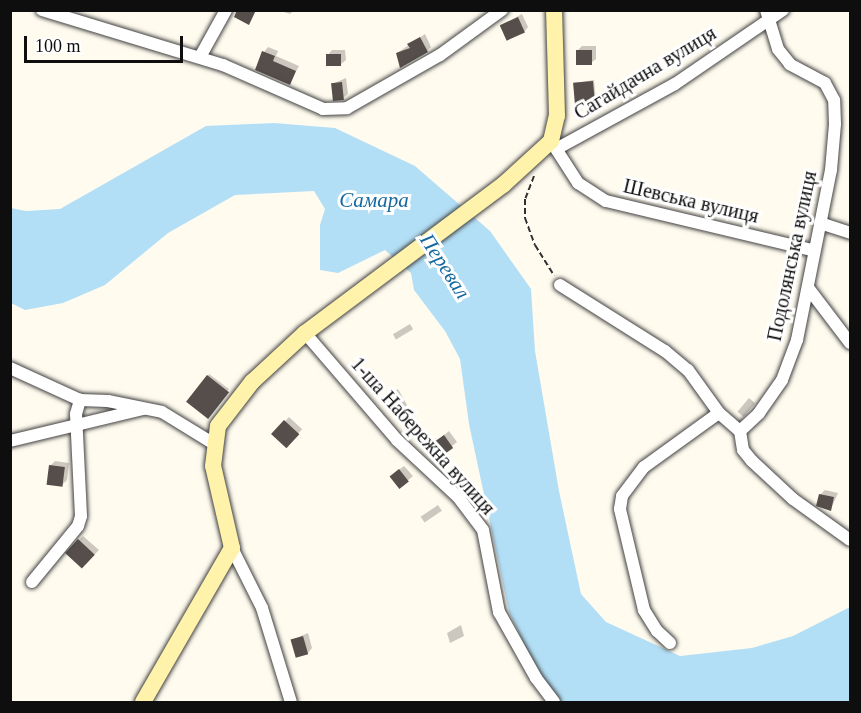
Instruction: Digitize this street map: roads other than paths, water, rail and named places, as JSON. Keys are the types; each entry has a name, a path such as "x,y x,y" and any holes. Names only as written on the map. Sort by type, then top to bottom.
{"street":[{"path":"42,10 200,57 322,110 347,108 440,55 502,10"},
{"path":"200,57 226,10"},
{"name":"Сагайдачна вулиця","path":"554,145 557,116 555,10"},
{"name":"Сагайдачна вулиця","path":"214,444 218,426 231,406 305,333 362,287 503,185 554,145 675,84 768,15 783,10"},
{"name":"Подолянська вулиця","path":"740,431 759,413 782,380 809,289 812,250 831,170 834,100 825,83 790,64 778,50 768,15"},
{"name":"Шевська вулиця","path":"554,145 578,183 606,201 812,250"},
{"path":"820,224 850,233"},
{"path":"560,285 665,351 688,370 719,413 740,431 743,450 752,462 793,499 850,540"},
{"path":"809,289 850,343"},
{"name":"1-ша Набережна вулиця","path":"305,333 398,440 458,497 483,530 499,612 536,678 554,702"},
{"path":"10,368 80,400 148,408 191,427 214,444 213,466 232,548 262,608 291,702"},
{"path":"32,582 78,526 81,516 79,427 76,414 80,400"},
{"path":"10,441 79,427 148,408"},
{"path":"670,643 657,631 644,610 620,509 622,496 645,467 719,413"},
{"path":"143,702 232,548"}],"water":[{"name":"Самара","path":"274,123 335,128 415,166 490,231 531,289 535,351 559,491 581,594 606,622 680,656 752,648 793,636 850,607 850,702 560,702 544,686 509,612 469,424 460,359 445,331 414,290 411,273 385,250 338,273 320,270 320,225 325,209 314,191 235,195 168,233 105,285 63,303 25,310 11,303 11,208 26,211 60,209 206,126"}],"water label":[{"name":"Перевал","path":"445,266"}]}
